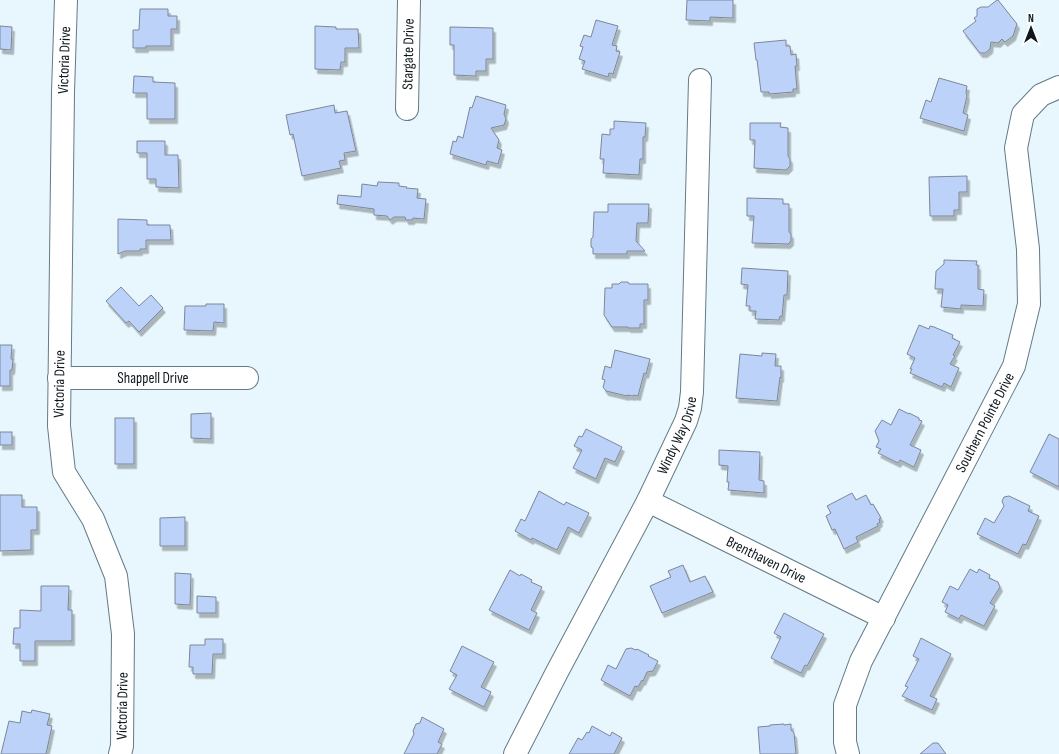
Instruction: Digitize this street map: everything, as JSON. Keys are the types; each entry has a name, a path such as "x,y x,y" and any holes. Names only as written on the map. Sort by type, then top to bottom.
{"street":[{"name":"Victoria Drive","path":"66,0 63,92 59,426 64,472 93,519 116,576 123,634 122,746 120,754"},
{"name":"Stargate Drive","path":"408,109 409,0"},
{"name":"Windy Way Drive","path":"515,754 648,501 686,420 690,408 692,392 700,80"},
{"name":"Southern Pointe Drive","path":"848,754 845,742 844,705 861,661 1014,366 1030,304 1028,249 1016,148 1023,114 1040,95 1059,87"},
{"name":"Shappell Drive","path":"60,378 247,378"},
{"name":"Brenthaven Drive","path":"648,501 884,618"}],"building":[{"path":"687,0 733,0 733,18 710,17 710,21 686,20"},
{"path":"997,0 1017,24 1013,36 1005,42 1002,39 998,43 991,42 990,49 985,53 980,53 963,31 976,21 974,18 977,16 977,9 981,7 988,7"},
{"path":"140,9 168,9 168,16 177,16 177,29 171,29 171,46 146,46 146,48 133,48 133,30 139,30"},
{"path":"596,20 618,26 612,45 617,46 616,51 620,52 613,74 609,73 608,77 582,69 585,61 579,59 583,47 580,46 584,35 591,37"},
{"path":"0,26 12,27 11,50 0,49"},
{"path":"315,26 336,27 336,29 358,29 359,48 345,48 345,62 341,62 340,70 315,69"},
{"path":"450,27 493,28 493,59 486,59 486,71 476,71 476,76 454,75 454,45 450,45"},
{"path":"786,40 786,46 790,46 791,55 796,54 797,66 795,66 797,89 793,89 793,92 769,94 769,92 761,92 754,43"},
{"path":"134,76 153,77 153,82 175,83 175,119 147,119 147,93 133,93"},
{"path":"939,78 967,86 967,96 963,113 968,115 964,131 920,118 926,100 931,102"},
{"path":"476,96 506,105 504,114 506,119 504,125 491,128 499,140 497,148 502,150 498,164 487,161 486,165 450,154 453,141 456,142 458,136 463,138 470,107 472,108"},
{"path":"334,105 335,113 347,111 356,151 344,153 345,160 339,161 341,168 302,176 293,134 290,135 286,115"},
{"path":"614,121 646,123 645,137 643,137 643,159 640,159 639,175 603,173 604,159 600,159 602,134 610,135 610,129 614,129"},
{"path":"750,123 781,123 780,127 788,128 788,156 790,159 790,166 786,170 754,168 755,140 750,140"},
{"path":"137,141 165,141 165,155 178,155 179,188 156,187 156,179 147,179 147,153 137,153"},
{"path":"967,176 967,192 959,192 959,210 954,210 954,216 930,216 929,177"},
{"path":"378,182 399,183 399,186 418,189 417,198 426,199 424,219 413,218 412,220 406,220 405,217 394,217 390,220 387,216 374,215 374,209 337,204 338,195 361,197 362,184 377,186"},
{"path":"747,198 783,199 783,204 789,204 789,232 791,234 791,241 788,244 752,243 754,216 747,216"},
{"path":"608,204 649,204 648,223 637,223 636,241 645,251 627,251 627,254 593,254 591,239 593,237 594,212 608,212"},
{"path":"118,219 147,220 147,225 170,225 171,240 146,240 146,249 140,249 140,251 125,251 118,254"},
{"path":"944,260 977,261 978,289 984,290 983,306 961,305 961,309 941,307 943,289 935,289 936,271 944,264"},
{"path":"742,268 788,271 787,295 784,295 782,317 780,316 779,320 755,319 756,311 750,311 750,306 746,306 748,285 741,284"},
{"path":"621,282 628,282 629,284 648,284 648,300 644,300 644,324 640,324 640,328 612,327 604,315 605,288 612,288 612,284 619,284"},
{"path":"121,287 139,306 151,295 163,308 139,332 129,321 126,323 106,301"},
{"path":"206,304 224,304 224,323 214,322 213,331 184,330 185,306 206,306"},
{"path":"919,325 929,329 930,326 934,327 953,335 952,338 960,342 953,355 955,356 950,364 959,368 951,387 944,383 942,387 910,373 912,369 910,369 915,358 907,354"},
{"path":"0,345 12,345 11,359 13,359 12,370 10,370 10,386 0,386"},
{"path":"615,350 650,359 646,374 644,373 638,396 627,396 606,391 603,387 605,380 602,379 605,366 611,368"},
{"path":"762,353 776,354 775,366 781,366 781,378 780,377 777,401 736,398 740,354 762,356"},
{"path":"899,409 919,418 919,420 922,421 910,445 921,450 914,467 900,460 898,463 878,453 881,449 876,447 879,441 875,431 882,420 891,425"},
{"path":"211,413 211,439 191,438 191,414"},
{"path":"115,418 134,418 134,464 115,464"},
{"path":"586,429 622,447 615,462 605,458 596,479 573,468 582,450 574,446 579,436 582,437"},
{"path":"0,432 12,432 12,445 0,445"},
{"path":"1049,434 1059,439 1059,487 1030,472"},
{"path":"719,450 760,452 759,480 764,481 764,493 728,490 728,466 719,465"},
{"path":"539,491 564,505 566,502 589,513 579,533 568,527 557,550 532,538 531,540 515,531 521,519 525,521"},
{"path":"852,493 856,500 866,495 871,505 873,504 881,518 879,519 880,522 877,524 878,526 856,537 858,542 844,549 835,529 832,530 826,516 831,513 827,506"},
{"path":"0,495 22,495 22,507 37,507 37,530 31,530 31,550 0,551"},
{"path":"1009,496 1030,506 1028,511 1039,516 1026,545 1023,544 1018,554 977,534 985,518 994,523 1004,506 1002,501 1004,497"},
{"path":"185,517 185,546 160,546 160,518"},
{"path":"683,565 690,582 705,576 713,592 662,613 650,586 671,577 668,571"},
{"path":"970,569 977,573 979,569 990,575 989,578 998,582 1000,587 990,603 995,606 984,626 961,615 959,619 945,612 948,605 942,602 950,586 958,590"},
{"path":"510,570 520,576 521,574 532,580 531,582 542,587 531,610 537,613 529,630 489,610"},
{"path":"175,573 191,574 190,605 175,604"},
{"path":"41,586 69,586 68,610 72,610 72,641 35,641 35,661 20,661 20,644 13,644 14,628 20,628 20,610 41,611"},
{"path":"197,596 216,597 216,613 197,613"},
{"path":"784,613 824,634 807,666 805,665 801,673 771,658 781,637 774,633"},
{"path":"921,638 951,654 930,696 937,699 932,710 902,696 908,687 905,686 919,659 913,656"},
{"path":"205,639 223,639 223,654 213,654 212,674 193,674 193,667 189,667 190,645 205,645"},
{"path":"462,646 494,662 481,687 491,692 484,707 449,689 457,675 450,671"},
{"path":"626,649 637,649 658,661 653,671 647,672 643,681 642,680 638,687 635,686 630,696 601,680 608,665 616,669"},
{"path":"32,710 50,714 47,725 52,726 46,754 1,754 9,721 20,723 22,711 31,713"},
{"path":"422,717 444,729 438,742 442,744 437,754 404,754 414,734 413,731 416,724 420,723"},
{"path":"791,724 791,730 794,733 796,754 760,754 758,727"},
{"path":"592,726 610,736 612,732 622,738 614,754 569,754 578,738 582,740 587,732 589,733"},
{"path":"933,743 938,743 946,754 920,754"}]}
